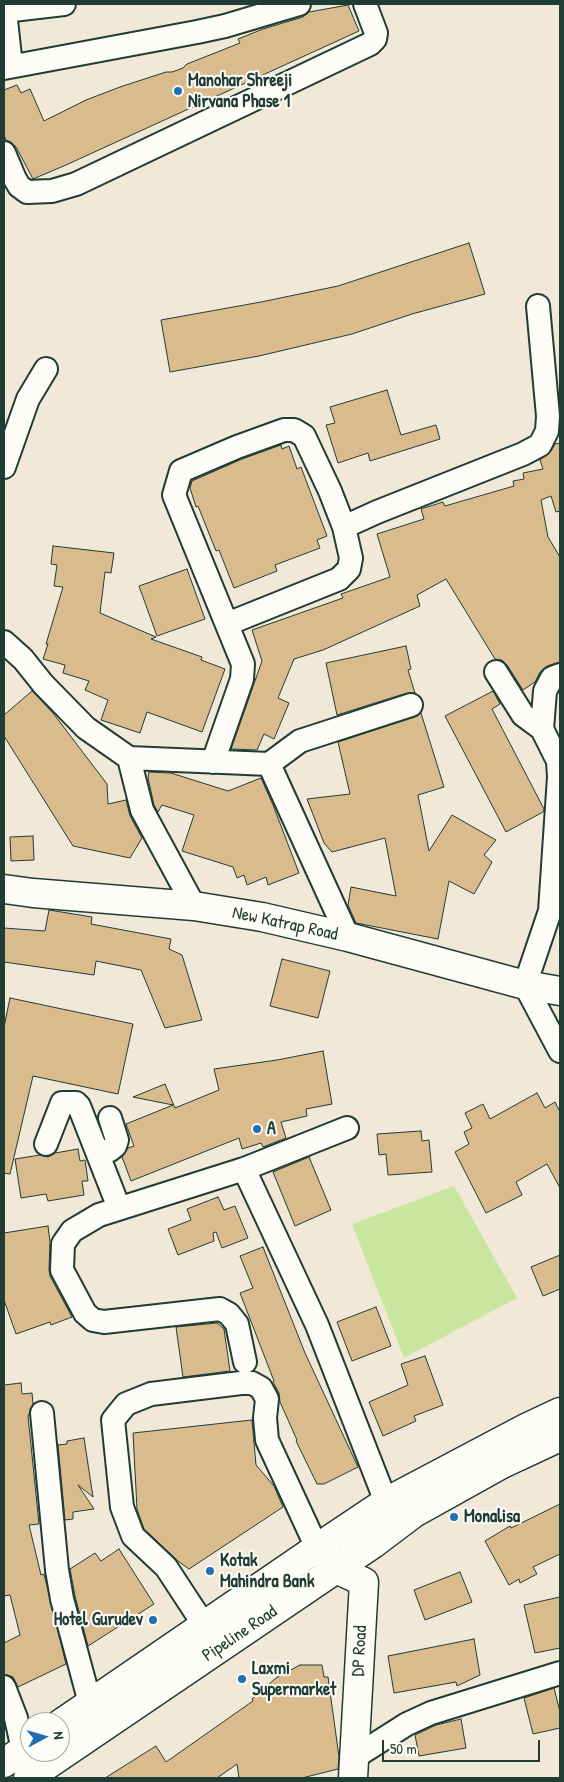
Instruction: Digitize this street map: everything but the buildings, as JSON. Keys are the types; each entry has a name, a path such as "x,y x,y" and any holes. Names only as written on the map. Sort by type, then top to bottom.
{"main road":[{"name":"New Katrap Road","path":"4,889 194,906 262,916 348,937 525,985 560,991"},
{"name":"Pipeline Road","path":"70,1717 386,1502 560,1412"},
{"name":"Pipeline Road","path":"28,1778 373,1544 414,1513 502,1464 560,1437"},
{"name":"DP Road","path":"354,1768 364,1582 386,1502"},
{"path":"317,1548 336,1569 364,1582"}],"street":[{"path":"64,4 5,11 8,67 206,30 299,4"},
{"path":"4,153 19,186 27,192 52,191 76,184 370,44 375,39 376,33 365,4"},
{"path":"344,527 523,454 540,445 547,431 548,416 538,306"},
{"path":"4,467 28,399 46,369"},
{"path":"213,762 242,679 243,664 174,495 176,481 181,471 237,447 284,430 294,430 304,436 330,491 344,527 351,558 349,569 339,579 227,624"},
{"path":"4,642 23,659 43,684 86,728 129,758 269,764 300,741 411,705"},
{"path":"496,672 523,715 542,729 558,761 559,777 550,911 525,985 560,1051"},
{"path":"542,729 545,690 552,678 560,674"},
{"path":"129,758 142,810 194,906"},
{"path":"269,764 348,937"},
{"path":"46,1144 62,1103 76,1103 79,1106 119,1208"},
{"path":"98,1154 110,1150 115,1146 117,1140 110,1118"},
{"path":"245,1362 237,1324 229,1314 220,1309 104,1322 93,1320 85,1313 62,1270 63,1244 72,1231 99,1215 244,1169 347,1128"},
{"path":"244,1169 317,1325 386,1502"},
{"path":"204,1625 166,1568 133,1536 122,1507 113,1420 126,1404 151,1394 242,1383 252,1383 261,1388 267,1400 265,1418 267,1440 317,1548"},
{"path":"42,1413 57,1570 62,1599 90,1703"},
{"path":"354,1768 407,1724 431,1713 560,1673"},
{"path":"4,1687 16,1718 19,1752"}],"green space":[{"path":"454,1186 517,1298 404,1358 352,1224"}],"place":[{"name":"Manohar Shreeji Nirvana Phase 1","path":"178,91"},
{"name":"A","path":"257,1129"},
{"name":"Monalisa","path":"454,1517"},
{"name":"Kotak Mahindra Bank","path":"210,1571"},
{"name":"Hotel Gurudev","path":"153,1620"},
{"name":"Laxmi Supermarket","path":"242,1679"}]}
